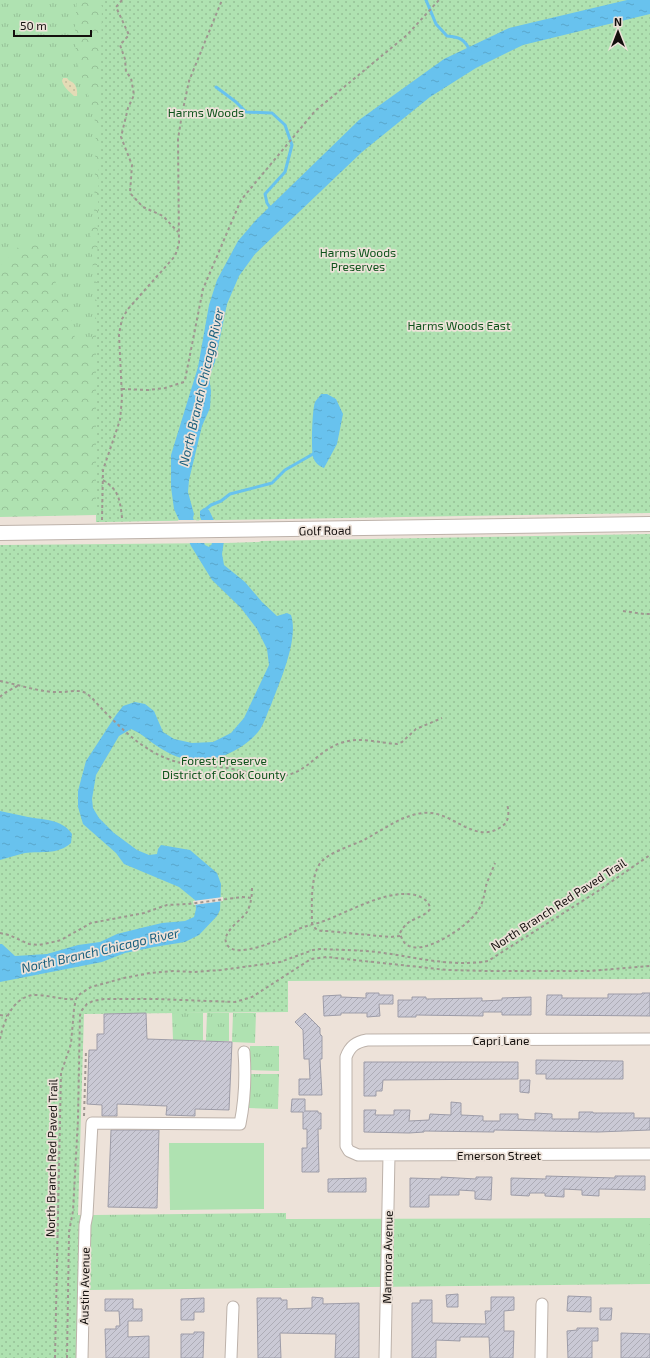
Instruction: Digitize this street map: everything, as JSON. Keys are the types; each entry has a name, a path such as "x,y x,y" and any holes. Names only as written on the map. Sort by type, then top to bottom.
{"main road":[{"name":"Golf Road","path":"0,533 184,532 650,524"}],"street":[{"name":"Capri Lane","path":"349,1151 346,1146 346,1057 348,1051 353,1045 359,1042 367,1040 650,1039"},
{"name":"Austin Avenue","path":"82,1358 85,1225 87,1215 92,1123 240,1124 246,1076 244,1052"},
{"name":"Emerson Street","path":"349,1151 358,1155 650,1154"},
{"name":"Marmora Avenue","path":"385,1358 389,1155"},
{"path":"541,1358 542,1304"},
{"path":"231,1358 233,1307"}],"path":[{"path":"122,0 116,7 129,35 120,45 125,59 126,72 131,78 134,95 128,108 121,137 132,165 130,193 143,207 163,216 178,233"},
{"path":"103,532 103,470 120,420 122,388 119,334 122,319 128,309 175,256 179,244 178,138 182,114 189,80 222,0"},
{"path":"122,388 148,390 165,388 184,382 203,289 240,200 315,111 407,35 439,0"},
{"path":"103,480 111,485 120,499 122,518"},
{"path":"623,610 650,614"},
{"path":"0,681 52,692 80,691 87,694 134,739 149,750 172,760 187,764 227,768 267,776 291,774 301,770 328,749 343,742 362,740 398,744 416,729 442,718"},
{"path":"0,697 20,685"},
{"path":"400,936 390,937 318,931 312,924 312,895 314,880 319,865 324,860 402,819 422,813 438,813 469,829 479,832 496,830 503,826 508,820 509,814 507,803"},
{"name":"North Branch Red Paved Trail","path":"55,1358 62,1073 71,1044 76,999 80,994 91,987 124,978 173,971 194,972 222,970 280,962 312,950 320,949 382,953 462,963 478,963 488,961 595,893 650,855"},
{"path":"400,936 406,944 410,946 423,946 438,941 467,924 477,913 483,902 486,886 495,863"},
{"path":"252,888 252,898 246,913 230,929 227,937 226,943 233,950 254,948 266,944 289,935 300,928 323,921 376,898 403,894 421,897 427,901 430,910 410,921 400,933 400,936"},
{"path":"0,933 9,935 29,944 38,945 61,940 96,921 144,912 167,905 188,904 242,896 252,898"},
{"path":"0,1039 7,1016 21,999 28,996 38,995 76,999"},
{"path":"0,1015 7,1016"},
{"path":"78,1119 84,1119 86,1050"}],"green space":[{"path":"0,0 102,0 96,508 0,509"},
{"name":"Harms Woods","path":"77,0 627,0 178,520 96,522 96,515 0,517 0,265 6,261 20,245 30,240 43,246 48,257 49,268 70,314 75,338 83,343 91,340 95,331 95,296 90,229 94,212 96,127 92,106 76,60 75,27"},
{"name":"Harms Woods Preserves","path":"102,0 650,0 650,513 96,522 96,321"},
{"name":"Forest Preserve District of Cook County","path":"650,534 650,979 288,981 288,1012 84,1014 78,1215 83,1215 78,1358 0,1358 0,545 227,543 261,541"},
{"path":"172,1013 203,1013 203,1040 173,1040"},
{"path":"207,1013 229,1013 229,1041 206,1041"},
{"path":"233,1013 256,1013 255,1043 232,1042"},
{"path":"250,1046 279,1046 279,1071 250,1070"},
{"path":"250,1074 279,1074 278,1109 249,1108"},
{"path":"169,1143 264,1143 264,1209 170,1210"},
{"path":"286,1213 286,1219 650,1218 650,1284 88,1290 90,1222 93,1215"}],"sand":[{"path":"63,78 67,78 75,84 77,96 74,96 65,88 62,81"}],"water":[{"name":"North Branch Chicago River","path":"627,0 650,0 650,14 523,45 476,68 430,97 362,152 255,254 239,276 227,304 215,362 209,377 211,391 210,408 202,426 189,480 188,492 194,514 193,518 205,545 209,547 212,544 200,517 200,511 204,508 209,510 224,541 222,554 224,565 245,582 262,602 277,616 287,613 291,615 293,636 291,648 279,684 262,726 246,744 223,756 199,760 187,759 167,752 131,729 119,736 96,775 92,799 93,808 99,818 114,833 137,850 149,855 157,854 161,845 190,850 217,873 221,884 220,910 217,916 199,935 185,942 125,953 102,962 0,982 0,944 2,944 15,956 47,954 78,945 100,942 117,934 162,923 185,921 194,917 196,909 195,900 179,887 124,864 116,853 83,824 78,807 78,791 86,761 123,706 135,702 145,704 154,711 163,732 174,739 192,743 213,742 231,733 244,718 269,665 267,649 257,629 241,608 212,580 191,546 174,509 171,487 171,455 198,367 209,305 217,280 238,241 256,220 359,120 444,59 509,28"},
{"path":"321,394 327,394 336,399 343,414 337,444 324,468 317,464 314,459 312,446 314,406"},
{"path":"0,811 52,821 63,825 72,834 71,843 66,847 55,851 25,853 0,860"}],"pier":[{"path":"178,520 196,520 207,543 189,543"},
{"path":"199,520 215,520 226,543 209,543"},
{"path":"223,897 223,901 194,905 193,901"}],"building":[{"path":"366,993 393,995 393,1004 379,1004 380,1016 367,1017 367,1013 341,1013 341,1015 324,1016 323,996 341,995 341,997 366,998"},
{"path":"650,993 650,1016 546,1015 547,995 562,995 562,998 608,998 608,994"},
{"path":"412,997 426,997 426,999 482,998 482,1001 502,1000 502,998 531,997 531,1015 502,1015 502,1012 483,1012 483,1016 416,1015 416,1017 398,1017 398,1000 412,1000"},
{"path":"146,1013 147,1039 232,1042 229,1110 195,1109 195,1116 166,1115 167,1106 117,1104 117,1116 102,1116 102,1105 87,1104 89,1050 97,1050 97,1034 104,1034 104,1014"},
{"path":"305,1013 320,1028 320,1034 322,1036 322,1059 320,1059 322,1095 299,1095 299,1079 310,1079 309,1059 304,1059 303,1030 295,1022"},
{"path":"536,1060 623,1061 623,1079 546,1079 546,1074 536,1074"},
{"path":"364,1062 518,1062 518,1079 383,1080 382,1091 376,1091 376,1096 364,1096"},
{"path":"520,1080 530,1080 529,1093 520,1092"},
{"path":"292,1099 305,1099 305,1111 318,1111 318,1113 321,1113 321,1129 318,1129 319,1172 302,1172 302,1148 307,1148 307,1129 303,1129 303,1112 291,1112"},
{"path":"451,1102 461,1103 461,1115 483,1116 483,1121 500,1121 500,1114 518,1114 518,1119 535,1120 535,1113 552,1114 552,1119 579,1119 579,1112 634,1113 634,1118 650,1118 650,1130 598,1132 494,1130 494,1132 364,1132 364,1110 376,1110 375,1115 394,1115 394,1110 410,1110 409,1121 429,1120 430,1114 451,1115"},
{"path":"111,1130 159,1130 157,1208 108,1207"},
{"path":"546,1176 615,1178 615,1176 645,1176 645,1190 599,1189 599,1196 582,1195 582,1190 564,1189 564,1197 545,1196 545,1193 530,1193 529,1196 511,1195 511,1178 546,1179"},
{"path":"441,1177 476,1179 476,1177 492,1177 491,1200 475,1199 475,1191 459,1190 459,1195 429,1195 429,1207 410,1207 410,1178 441,1179"},
{"path":"366,1178 366,1192 328,1192 328,1179"},
{"path":"458,1294 458,1307 447,1307 446,1295"},
{"path":"568,1296 591,1297 591,1312 567,1311"},
{"path":"312,1297 323,1298 323,1304 359,1303 359,1358 335,1358 336,1334 280,1333 281,1358 258,1358 257,1298 281,1298 281,1300 287,1300 287,1309 312,1308"},
{"path":"491,1297 514,1297 514,1310 504,1311 504,1331 514,1331 513,1358 490,1358 489,1337 460,1337 460,1341 436,1340 436,1358 412,1358 412,1303 420,1303 420,1300 432,1300 432,1323 486,1324 485,1311 491,1311"},
{"path":"204,1298 204,1312 194,1312 194,1320 181,1320 181,1299"},
{"path":"105,1299 133,1299 133,1309 142,1309 142,1321 128,1321 128,1337 149,1336 149,1358 106,1358 105,1329 116,1329 116,1326 120,1326 119,1311 105,1311"},
{"path":"600,1308 612,1308 611,1320 600,1320"},
{"path":"577,1328 598,1328 598,1341 592,1341 592,1358 568,1358 567,1331 577,1330"},
{"path":"194,1332 204,1332 203,1358 181,1358 181,1334 194,1334"},
{"path":"621,1333 650,1334 650,1358 621,1358"}],"waterway":[{"path":"426,0 436,24 447,36 455,37 464,41 470,51"},
{"path":"216,87 236,102 246,112 272,113 285,125 292,145 285,172 265,194 267,203 271,209"},
{"path":"206,509 230,494 272,483 285,470 313,454"}],"park label":[{"name":"Harms Woods East","path":"459,325"}]}
